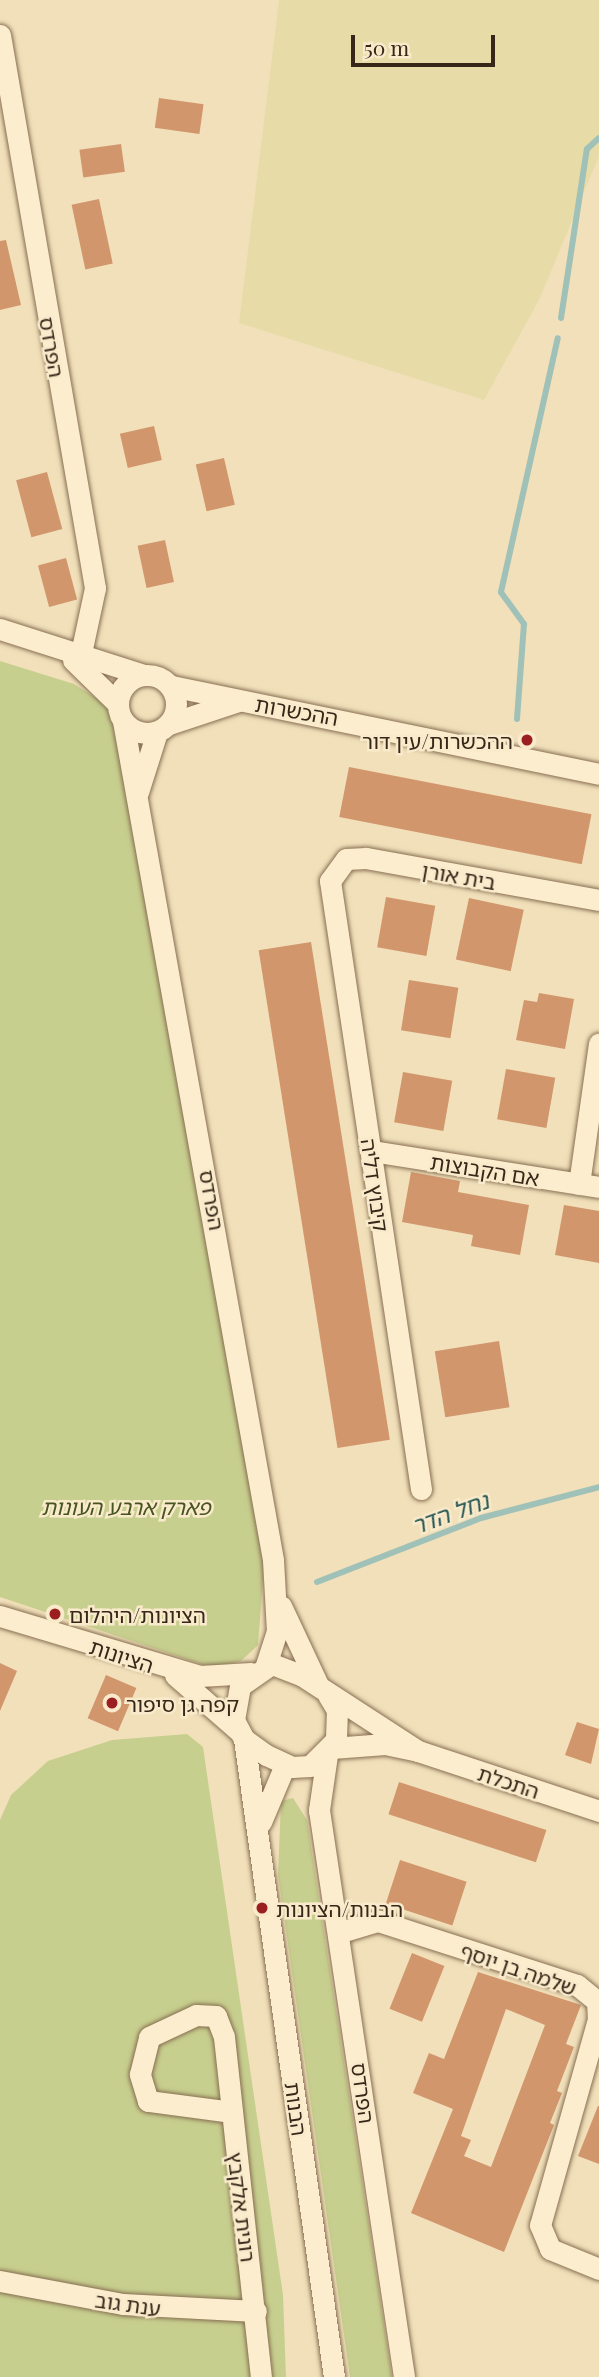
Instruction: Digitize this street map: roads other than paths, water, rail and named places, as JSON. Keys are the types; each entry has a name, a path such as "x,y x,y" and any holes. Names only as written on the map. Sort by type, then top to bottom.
{"street":[{"name":"הפרדס","path":"0,35 95,588 73,656"},
{"path":"0,629 73,656 144,675 171,686 177,705 163,728 140,733 73,656"},
{"path":"120,712 125,685 144,675"},
{"name":"ההכשרות","path":"171,686 599,774"},
{"name":"ההכשרות","path":"163,728 240,700"},
{"name":"הפרדס","path":"120,712 198,1112 279,1601 324,1691"},
{"name":"הפרדס","path":"136,801 163,728"},
{"name":"בית אורן","path":"330,881 346,859 366,858 599,900"},
{"name":"קיבוץ דליה","path":"330,881 421,1489"},
{"path":"589,1186 599,1043"},
{"name":"אם הקבוצות","path":"372,1151 589,1186"},
{"name":"הפרדס","path":"258,1669 279,1601"},
{"name":"הציונות","path":"0,1616 164,1668 211,1678 258,1669"},
{"name":"הציונות","path":"164,1668 241,1735"},
{"path":"258,1669 292,1670 324,1691 338,1720 329,1752 288,1766 241,1735 234,1703 258,1669"},
{"name":"התכלת","path":"324,1691 418,1751"},
{"name":"הבנות","path":"241,1735 259,1842 334,2377"},
{"name":"התכלת","path":"329,1752 377,1744 418,1751 599,1811"},
{"name":"הפרדס","path":"329,1752 317,1785 319,1810 341,1932 404,2377"},
{"name":"הפרדס","path":"288,1766 319,1810"},
{"name":"הבנות","path":"259,1842 264,1802 288,1766"},
{"name":"שלמה בן יוסף","path":"341,1932 378,1921 578,1985 597,2001 598,2019 540,2225 550,2249 599,2269"},
{"name":"רונית אלקבץ","path":"232,2112 157,2106 141,2090 141,2056 149,2037 169,2024 216,2016 224,2037 256,2311 261,2377"},
{"name":"ענת גוב","path":"0,2281 122,2304 256,2311"}],"waterway":[{"path":"561,318 587,149 599,138"},
{"path":"517,719 524,624 501,592 558,338"},
{"name":"נחל הדר","path":"317,1582 481,1518 599,1487"}],"place":[{"name":"ההכשרות/עין דור","path":"527,740"},
{"name":"הציונות/היהלום","path":"55,1614"},
{"name":"קפה גן סיפור","path":"112,1703"},
{"name":"הבנות/הציונות","path":"262,1908"}],"park label":[{"name":"פארק ארבע העונות","path":"126,1506"}]}
